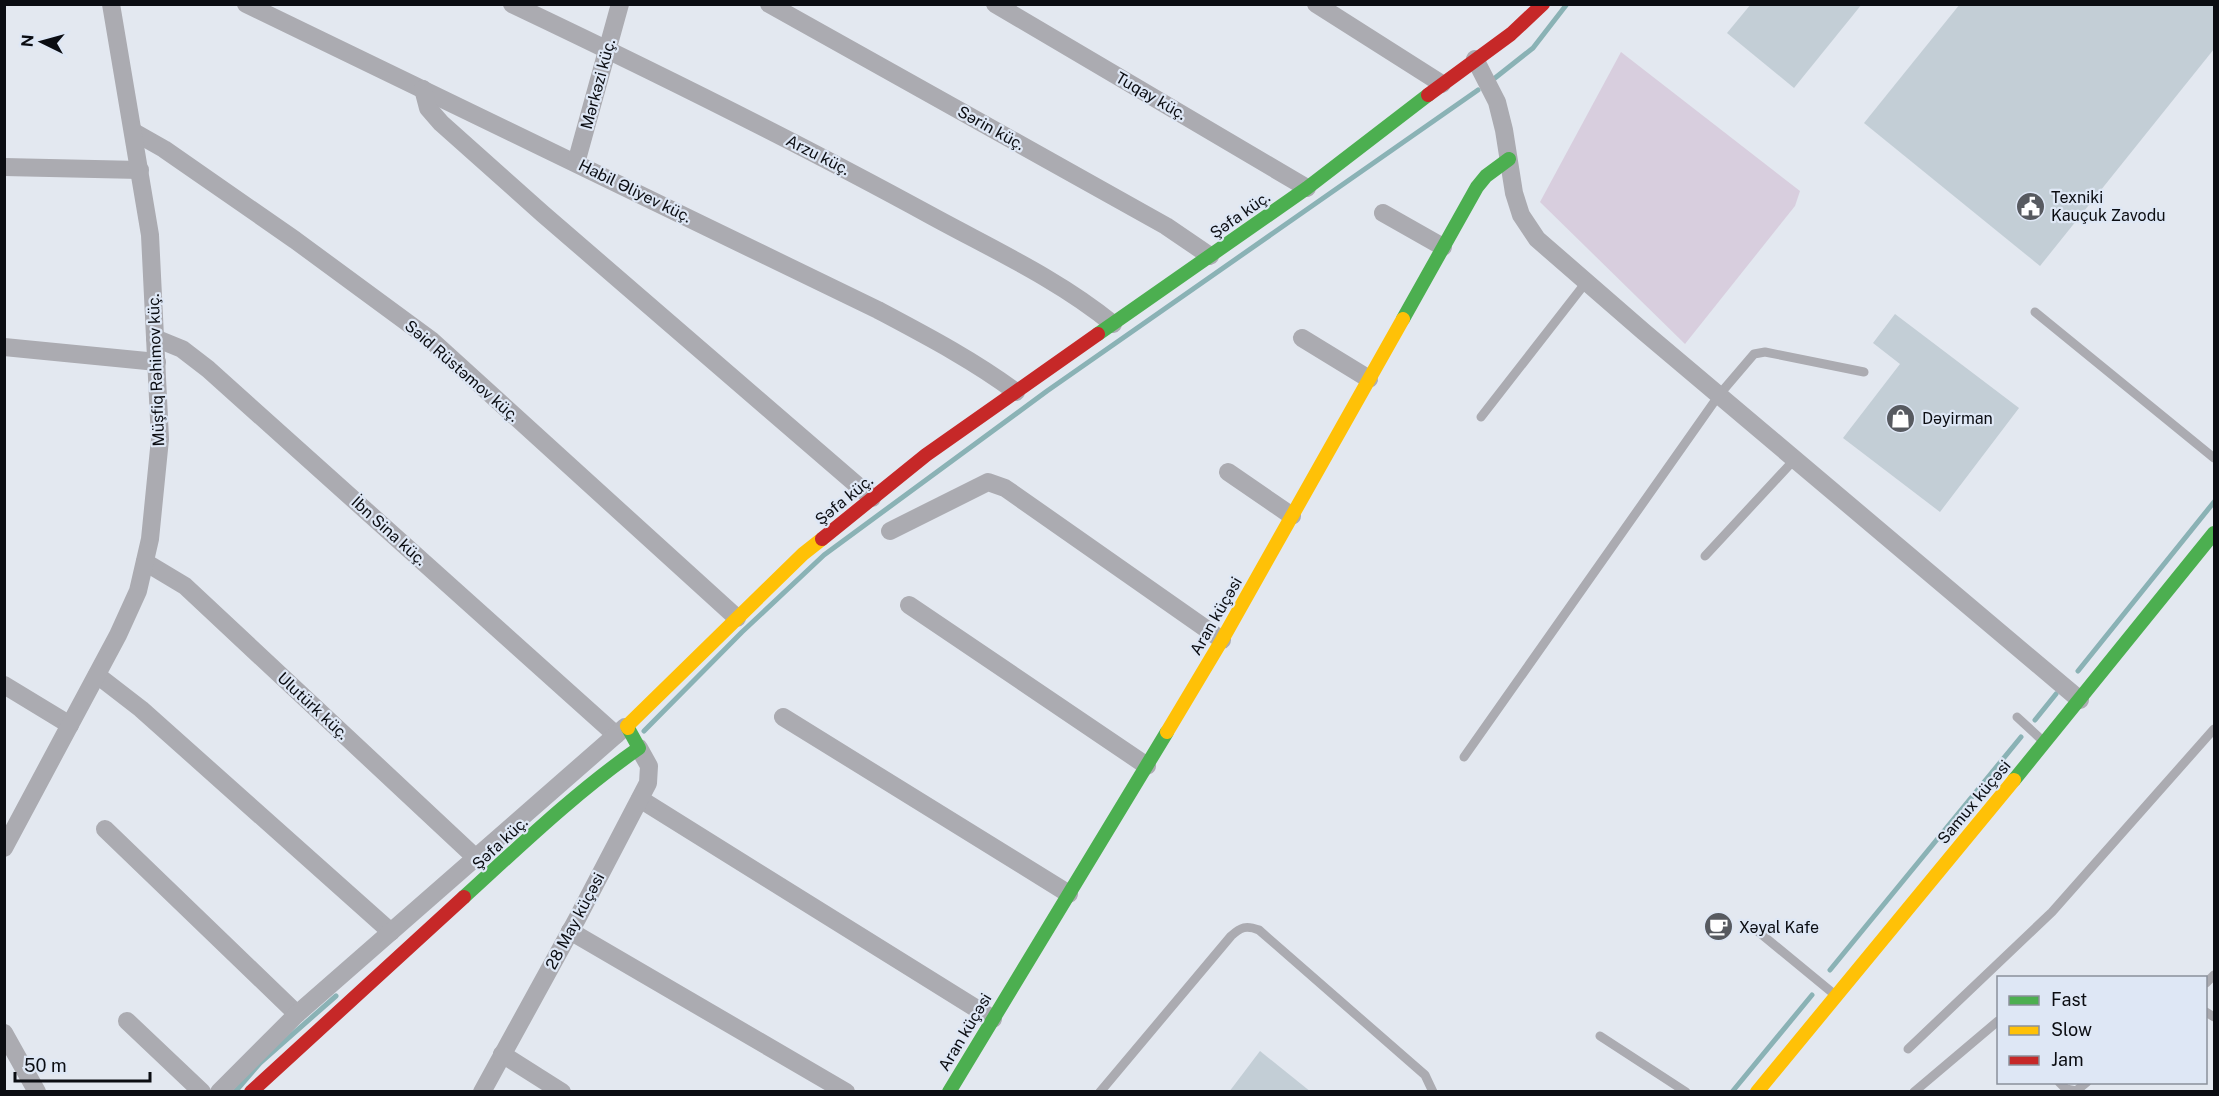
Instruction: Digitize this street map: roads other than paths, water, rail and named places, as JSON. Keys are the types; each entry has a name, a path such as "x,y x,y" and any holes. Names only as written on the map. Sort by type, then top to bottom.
{"street":[{"name":"Müşfiq Rəhimov küç.","path":"4,848 118,636 138,591 150,539 160,439 150,235 111,4"},
{"name":"Habil Əliyev küç.","path":"246,4 878,310 955,351 993,374 1016,392"},
{"name":"Arzu küç.","path":"512,4 857,175 1064,288 1113,324"},
{"name":"Mərkəzi küç.","path":"576,163 620,4"},
{"name":"Sərin küç.","path":"769,4 1157,221 1210,256"},
{"name":"Tuqay küç.","path":"995,4 1308,188"},
{"path":"1316,4 1442,84"},
{"name":"Şəfa küç.","path":"622,730 803,554 926,455 1308,188 1442,84 1511,34 1543,4"},
{"path":"1475,59 1497,102 1514,193 1521,215 1537,239 2080,700"},
{"path":"423,89 428,108 441,123 872,498"},
{"name":"Səid Rüstəmov küç.","path":"134,132 164,149 295,240 431,340 737,618"},
{"name":"Aran küçəsi","path":"949,1092 1222,640 1477,187 1486,176 1509,159"},
{"path":"4,167 140,170"},
{"path":"1383,213 1443,247"},
{"name":"İbn Sina küç.","path":"156,338 182,349 208,369 622,730"},
{"path":"1302,338 1369,379"},
{"path":"4,346 157,362"},
{"path":"1228,472 1292,516"},
{"path":"890,531 988,482 1005,488 1222,640"},
{"name":"Samux küçəsi","path":"1757,1092 2080,700 2214,532"},
{"name":"Ulutürk küç.","path":"146,562 185,586 476,858"},
{"path":"909,605 1147,766"},
{"path":"97,675 141,709 391,932"},
{"path":"4,685 70,725"},
{"path":"783,717 1069,894"},
{"path":"219,1092 297,1014 622,730 639,748"},
{"name":"Şəfa küç.","path":"251,1092 565,805 639,748"},
{"name":"28 May küçəsi","path":"482,1092 648,783 649,766 639,748"},
{"path":"640,799 993,1019"},
{"path":"105,829 297,1014"},
{"path":"570,931 846,1092"},
{"path":"127,1021 202,1092"},
{"path":"4,1032 37,1092"},
{"path":"502,1054 562,1092"}],"lane":[{"path":"1481,417 1587,281"},
{"path":"2035,312 2214,458"},
{"path":"1464,757 1719,394 1754,354 1765,352 1864,372"},
{"path":"1705,556 1795,459"},
{"path":"2017,717 2045,742"},
{"path":"1908,1049 2052,912 2214,729"},
{"path":"1100,1092 1231,936 1240,928 1249,926 1259,930 1425,1075 1433,1092"},
{"path":"1755,929 1836,996"},
{"path":"1914,1092 1997,1022"},
{"path":"1600,1036 1686,1092"},
{"path":"2060,1084 2066,1089 2076,1091 2086,1084"}],"waterway":[{"path":"1495,78 1533,48 1567,4"},
{"path":"644,731 742,632 824,555 1047,391 1478,90"},
{"path":"2078,671 2214,502"},
{"path":"2035,720 2056,694"},
{"path":"1830,970 2021,737"},
{"path":"1732,1092 1812,995"},
{"path":"235,1092 260,1063 336,996"}],"place":[{"name":"Texniki Kauçuk Zavodu","path":"2030,206"},
{"name":"Dəyirman","path":"1901,418"},
{"name":"Xəyal Kafe","path":"1718,927"}]}
